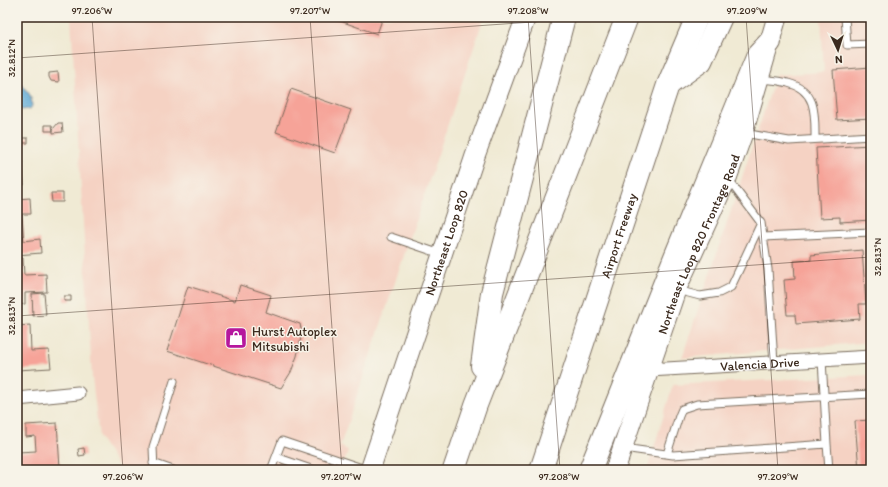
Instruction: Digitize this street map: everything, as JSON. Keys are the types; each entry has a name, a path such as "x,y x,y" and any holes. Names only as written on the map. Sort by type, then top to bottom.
{"highway":[{"path":"476,404 492,293 564,17"},
{"path":"454,470 476,404 627,17"},
{"name":"Airport Freeway","path":"541,470 668,85 697,17"},
{"path":"668,85 701,61 721,17"},
{"path":"590,470 758,55 770,42"}],"main road":[{"name":"Northeast Loop 820","path":"369,470 475,156 526,17"},
{"name":"Northeast Loop 820 Frontage Road","path":"615,470 676,290 727,178 760,79 777,17"}],"street":[{"name":"Valencia Drive","path":"649,370 871,357"},
{"path":"17,399 78,393"}],"lane":[{"path":"845,17 847,45 871,44"},
{"path":"760,79 788,83 804,89 812,101 815,116 815,140"},
{"path":"743,133 789,141 871,136"},
{"path":"727,178 761,223 768,269 774,363"},
{"path":"676,290 700,296 719,293 731,287 761,223"},
{"path":"764,237 871,232"},
{"path":"390,237 442,254"},
{"path":"822,360 829,470"},
{"path":"173,470 153,467 153,447 174,381"},
{"path":"667,454 682,409 689,406 697,404 824,398 871,394"},
{"path":"271,470 282,441 369,470"},
{"path":"623,448 673,455 827,444"},
{"path":"276,457 314,470"}],"shaded area":[{"path":"71,17 484,17 340,446 348,450 342,470 121,470 99,437 92,377"},
{"path":"821,17 871,17 871,342 682,358 776,75 824,72"},
{"path":"871,375 871,470 647,470 673,385"}],"water":[{"path":"20,83 30,95 32,106 30,109 21,110 17,106 17,84"}],"building":[{"path":"329,17 383,17 377,34"},
{"path":"18,36 20,60 19,67 17,67 17,37"},
{"path":"871,67 871,118 837,120 833,70"},
{"path":"58,72 59,82 51,81 49,73"},
{"path":"291,89 351,110 335,153 276,132"},
{"path":"58,123 62,123 63,132 53,133 53,129"},
{"path":"45,125 52,125 53,131 45,131"},
{"path":"21,137 24,185 17,186 17,138"},
{"path":"22,138 28,138 28,143 22,143"},
{"path":"871,145 871,220 840,222 840,217 820,218 816,148"},
{"path":"51,193 63,193 63,202 52,202"},
{"path":"30,198 31,214 22,214 24,241 40,239 41,253 17,255 17,199"},
{"path":"862,250 866,304 859,304 860,319 796,324 795,315 787,315 784,280 795,279 794,261 811,260 811,255"},
{"path":"17,258 23,258 24,275 46,274 47,292 25,293 25,304 17,305"},
{"name":"Hurst Autoplex Mitsubishi","path":"240,285 271,295 266,312 300,324 302,333 297,356 291,372 281,388 167,351 188,286 235,301"},
{"path":"44,293 46,315 33,316 32,294"},
{"path":"64,296 71,296 71,301 64,301"},
{"path":"30,325 31,351 49,350 51,368 17,370 17,326"},
{"path":"871,420 871,470 859,470 855,421"},
{"path":"57,423 60,468 19,470 18,452 36,451 35,436 26,437 26,425"},
{"path":"84,448 85,455 79,456 78,449"}],"place":[{"name":"Hurst Autoplex Mitsubishi","path":"236,338"}]}
